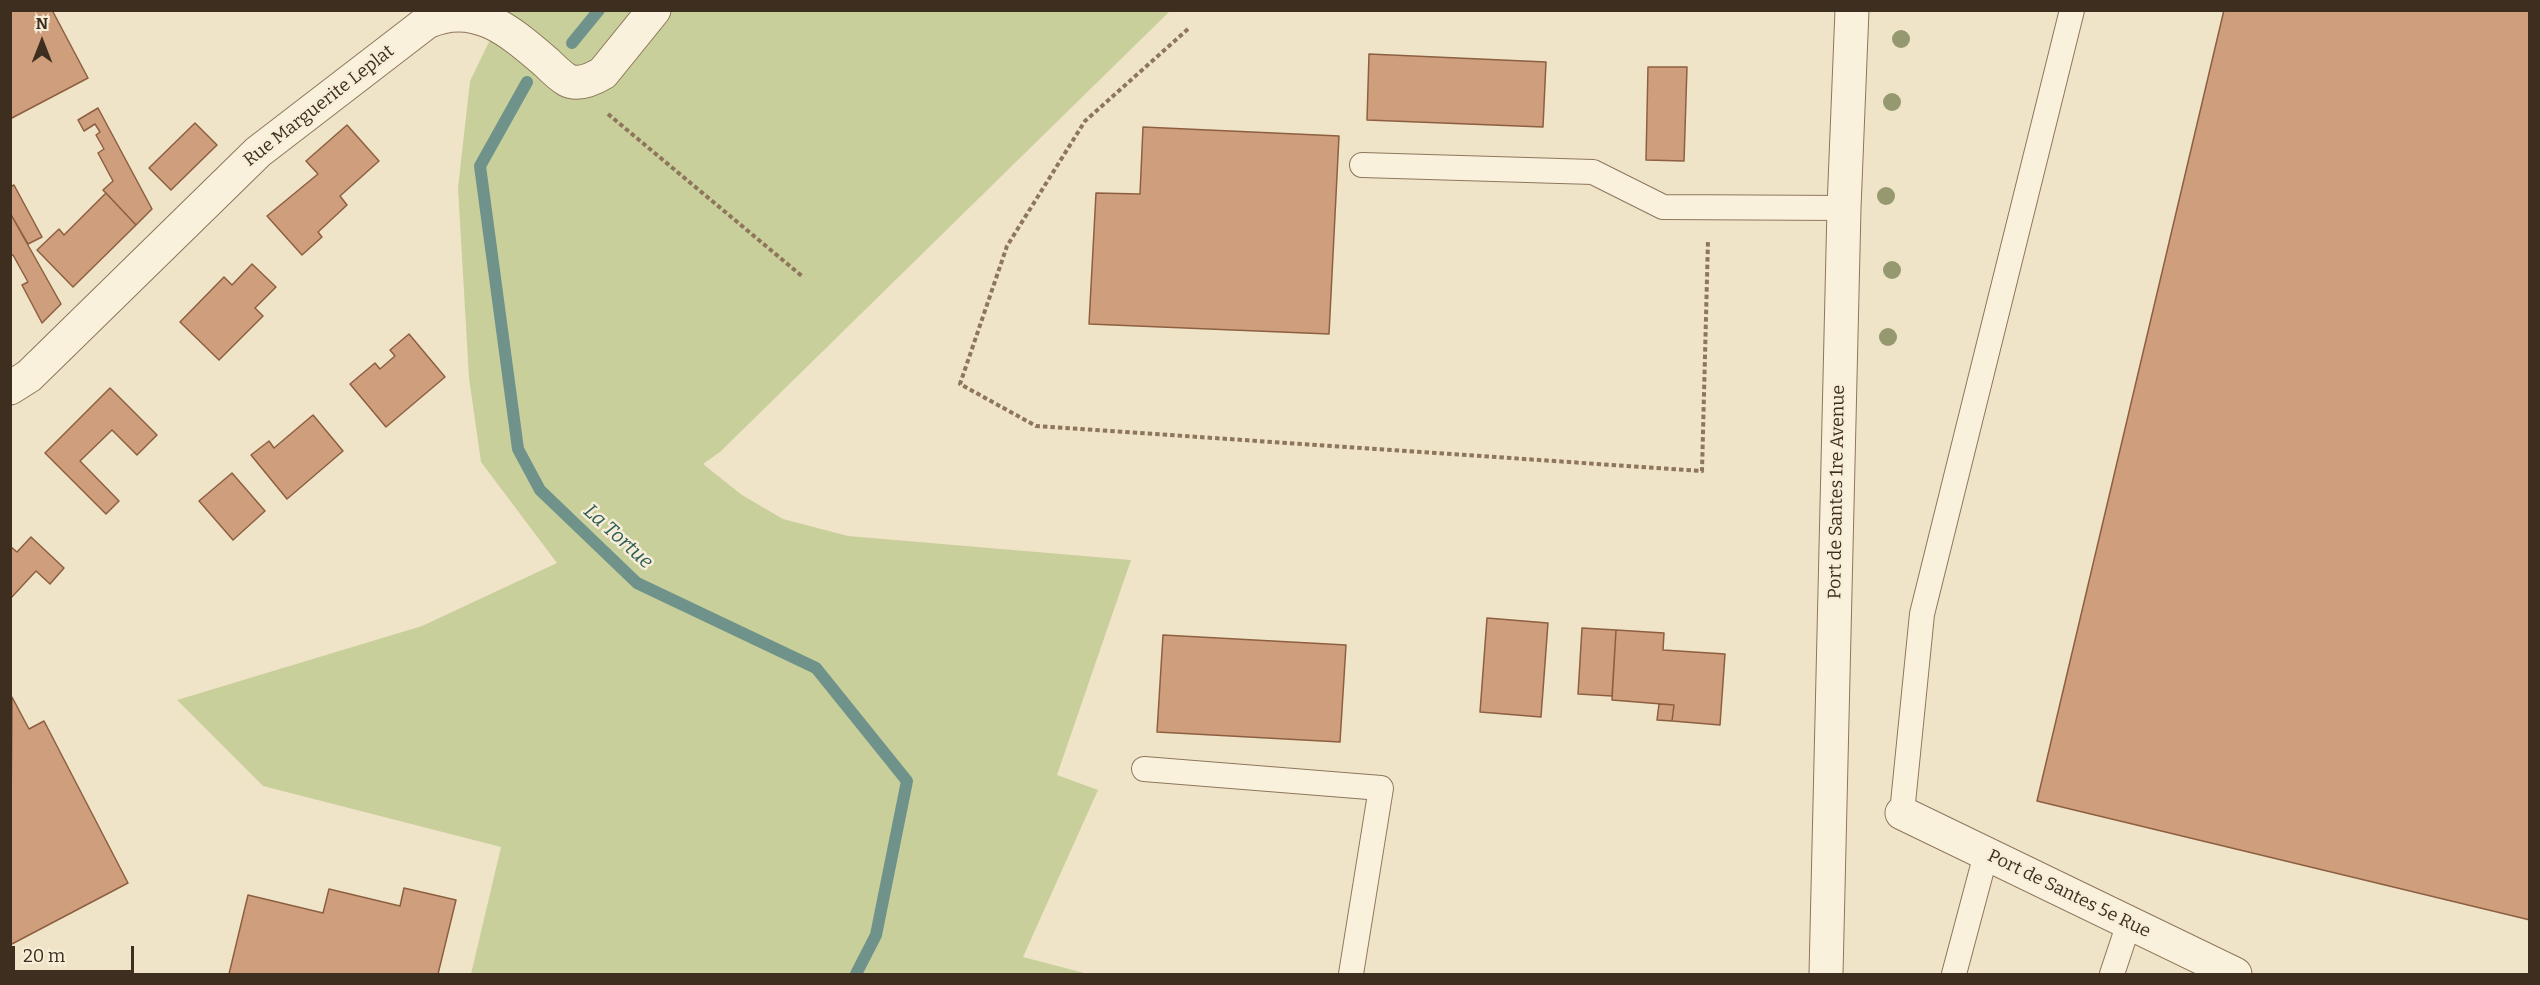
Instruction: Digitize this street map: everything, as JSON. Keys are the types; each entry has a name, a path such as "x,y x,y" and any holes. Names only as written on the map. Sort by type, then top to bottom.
{"street":[{"path":"568,81 592,80 603,73 654,10"},
{"name":"Port de Santes 1re Avenue","path":"1826,975 1844,208 1852,10"},
{"name":"Rue Marguerite Leplat","path":"10,388 29,376 258,152 427,22 439,16 454,14 484,17 523,43 568,81"},
{"name":"Port de Santes 5e Rue","path":"1902,813 2235,975"}],"lane":[{"path":"1902,813 1922,614 2072,10"},
{"path":"1362,165 1593,172 1663,207 1844,208"},
{"path":"1144,769 1381,788 1351,975"},
{"path":"1954,975 1986,854"},
{"path":"2112,975 2129,923"}],"path":[{"path":"1188,29 1085,122 1007,246 960,384 1036,426 1702,471 1709,207"},
{"path":"568,81 804,277"}],"green space":[{"path":"504,11 1170,11 720,452 703,464 742,495 783,519 848,536 1131,560 1057,775 1098,790 1023,957 1088,974 471,974 501,847 263,786 177,700 422,626 557,563 481,462 469,378 458,188 470,81"}],"building":[{"path":"10,10 52,10 88,78 10,119"},
{"path":"2224,10 2530,10 2530,920 2037,801"},
{"path":"1369,54 1546,62 1543,127 1367,120"},
{"path":"1648,67 1687,67 1684,161 1646,160"},
{"path":"98,108 152,209 136,225 103,190 113,181 98,153 104,149 96,135 100,132 95,124 84,131 78,120"},
{"path":"195,123 217,145 171,190 149,168"},
{"path":"347,125 379,161 340,196 347,205 318,232 322,237 302,255 267,216 318,174 306,161"},
{"path":"1143,127 1339,136 1329,334 1089,324 1096,193 1140,194"},
{"path":"14,185 42,237 28,244 10,213 10,187"},
{"path":"106,193 136,225 73,287 37,250 59,229 64,235"},
{"path":"10,213 61,304 42,323 22,285 28,282 13,255 10,256"},
{"path":"252,264 276,287 255,308 263,316 219,360 180,322 224,277 232,285"},
{"path":"409,334 445,377 386,427 350,384 375,363 380,369 395,356 390,350"},
{"path":"110,388 157,435 137,455 112,430 80,461 119,501 106,514 45,453"},
{"path":"313,415 343,451 287,499 251,455 269,441 274,448"},
{"path":"232,473 265,511 233,540 199,501"},
{"path":"31,537 64,568 50,584 36,571 10,599 10,546 17,552"},
{"path":"1487,618 1548,623 1541,717 1480,712"},
{"path":"1582,628 1616,630 1612,696 1578,694"},
{"path":"1616,630 1664,633 1663,650 1725,654 1720,725 1672,721 1674,705 1612,700"},
{"path":"1163,635 1346,645 1340,742 1157,732"},
{"path":"12,697 29,729 44,721 128,883 10,945"},
{"path":"1659,704 1674,705 1672,721 1657,720"},
{"path":"404,888 456,900 438,974 229,974 248,895 323,913 329,889 400,906"}],"waterway":[{"name":"La Tortue","path":"572,43 599,10"},
{"name":"La Tortue","path":"527,82 480,166 518,449 540,490 637,583 816,668 907,781 876,935 856,974"}]}
